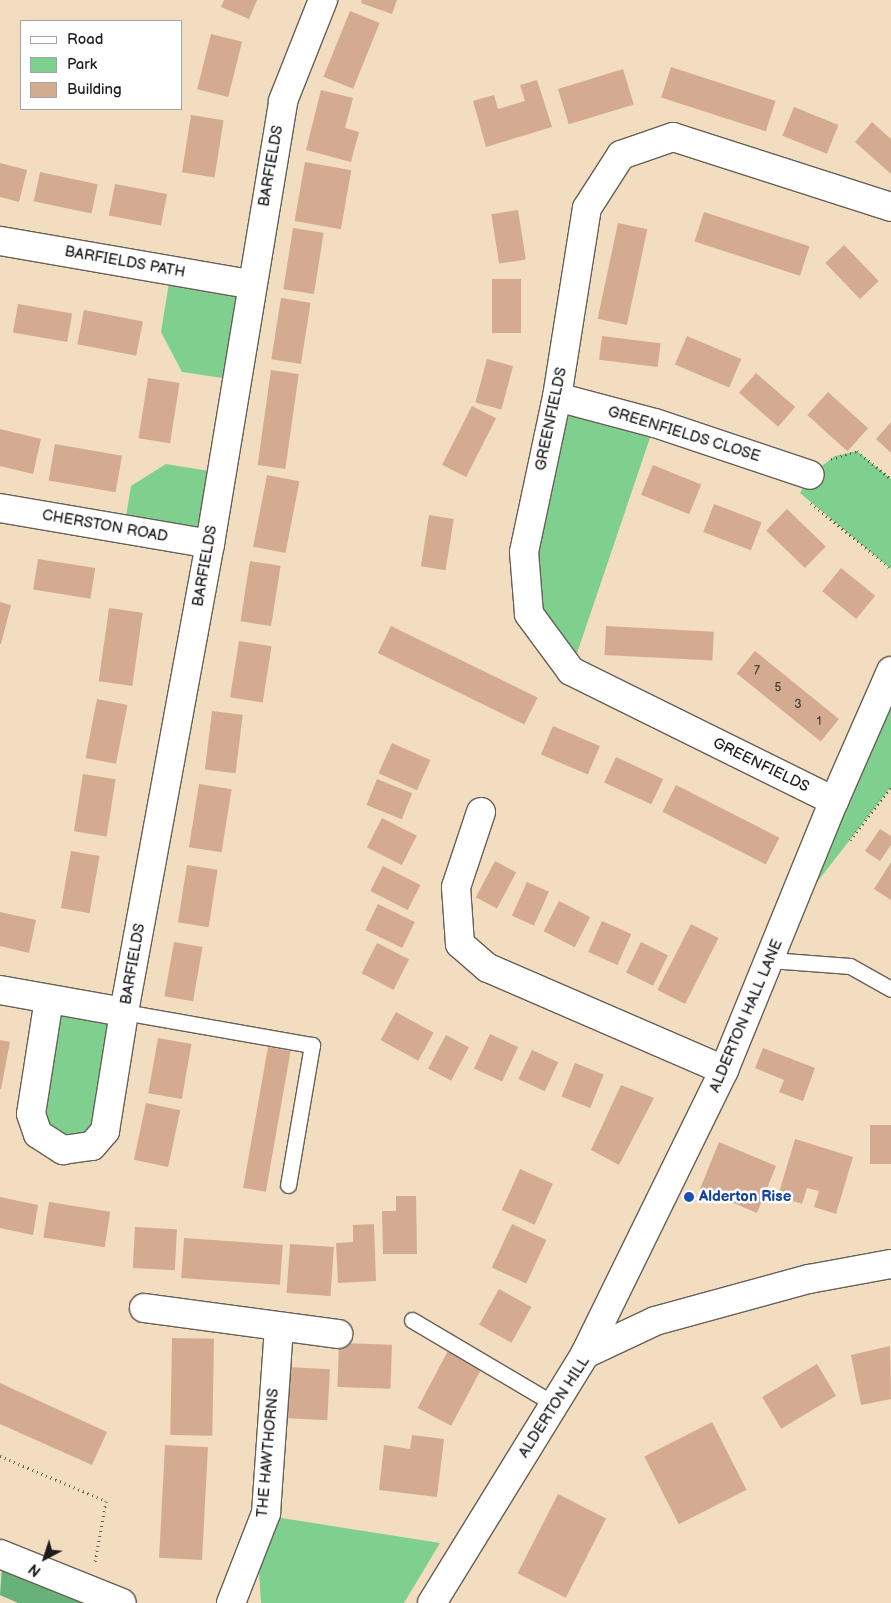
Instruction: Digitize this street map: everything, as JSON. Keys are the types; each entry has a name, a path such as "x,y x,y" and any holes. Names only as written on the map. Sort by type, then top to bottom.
{"street":[{"name":"BARFIELDS","path":"0,990 124,1012 210,544 250,284 283,101 323,0"},
{"name":"GREENFIELDS","path":"834,801 571,671 529,614 524,552 557,397 587,208 621,155 673,136 891,207"},
{"name":"BARFIELDS PATH","path":"0,241 250,284"},
{"name":"GREENFIELDS CLOSE","path":"557,397 655,423 802,471"},
{"name":"CHERSTON ROAD","path":"0,508 210,544"},
{"name":"ALDERTON HALL LANE","path":"585,1354 724,1070 834,801 888,687"},
{"path":"482,812 456,887 460,944 488,968 724,1070"},
{"path":"49,999 31,1114 38,1134 63,1150 92,1146 105,1131 124,1012"},
{"name":"ALDERTON HILL","path":"432,1603 585,1354 655,1321 808,1280 891,1264"},
{"path":"144,1308 338,1334"},
{"name":"THE HAWTHORNS","path":"231,1603 266,1513 279,1327"},
{"path":"0,1554 122,1603"}],"lane":[{"path":"770,960 850,966 891,989"},
{"path":"124,1012 312,1045 288,1185"},
{"path":"412,1320 554,1404"}],"path":[{"path":"891,480 857,450 835,456 802,471 800,493 891,570"},
{"path":"0,1456 106,1501 90,1591"}],"green space":[{"path":"171,270 250,284 236,380 182,372 161,332"},
{"path":"557,397 655,423 571,671 529,614"},
{"path":"857,451 891,479 891,569 800,493 810,475 835,456"},
{"path":"166,464 221,473 210,544 124,529 131,486"},
{"path":"891,671 891,787 786,922"},
{"path":"49,999 124,1012 92,1146 38,1134"},
{"path":"275,1517 440,1543 404,1603 261,1603 259,1570"},
{"path":"2,1566 83,1603 18,1603 0,1595"}],"building":[{"path":"224,0 257,0 249,19 221,7"},
{"path":"362,0 397,0 392,14 361,3"},
{"path":"350,11 380,23 353,89 323,77"},
{"path":"211,34 242,42 228,97 197,89"},
{"path":"671,67 776,101 766,131 661,97"},
{"path":"623,69 634,104 569,124 558,89"},
{"path":"537,80 552,127 486,147 473,101 494,95 498,109 525,101 520,85"},
{"path":"321,90 353,98 345,128 359,132 351,162 306,150"},
{"path":"794,107 839,125 827,154 782,136"},
{"path":"191,115 224,120 215,177 182,172"},
{"path":"872,122 891,139 891,174 855,142"},
{"path":"305,162 351,170 341,229 295,221"},
{"path":"0,163 27,170 19,202 0,197"},
{"path":"40,172 98,184 91,214 34,201"},
{"path":"115,184 167,194 161,226 109,215"},
{"path":"518,210 526,259 499,264 491,214"},
{"path":"704,212 810,246 800,276 694,241"},
{"path":"618,223 647,229 627,325 598,319"},
{"path":"293,228 324,233 314,294 283,289"},
{"path":"844,245 879,281 860,299 825,263"},
{"path":"492,279 521,279 521,333 492,333"},
{"path":"281,298 311,303 301,364 271,359"},
{"path":"18,304 72,314 67,342 13,333"},
{"path":"84,310 143,321 136,356 77,344"},
{"path":"602,336 661,343 658,367 599,360"},
{"path":"687,336 741,359 729,388 675,365"},
{"path":"487,359 513,366 501,409 475,402"},
{"path":"271,370 299,374 285,469 258,465"},
{"path":"756,373 795,407 778,427 739,393"},
{"path":"148,378 180,383 170,443 138,438"},
{"path":"828,392 868,428 847,451 807,415"},
{"path":"472,406 496,418 466,477 442,465"},
{"path":"891,422 891,453 876,439"},
{"path":"0,429 41,439 33,474 0,466"},
{"path":"55,444 122,456 116,492 49,480"},
{"path":"653,465 701,484 689,514 641,495"},
{"path":"267,475 299,481 285,553 253,547"},
{"path":"714,504 762,522 751,550 703,532"},
{"path":"787,509 826,547 805,568 766,531"},
{"path":"429,515 454,519 446,570 421,566"},
{"path":"38,559 95,568 90,599 33,590"},
{"path":"250,561 281,566 271,626 240,621"},
{"path":"841,568 875,596 856,619 822,591"},
{"path":"0,602 11,605 1,644 0,644"},
{"path":"109,608 143,613 132,686 99,681"},
{"path":"391,626 538,697 524,724 378,653"},
{"path":"606,626 714,632 712,661 604,655"},
{"path":"239,641 272,646 263,702 230,697"},
{"path":"755,651 839,719 821,742 737,674"},
{"path":"97,699 127,705 116,764 86,758"},
{"path":"212,711 243,715 236,773 205,770"},
{"path":"553,726 600,746 588,774 541,755"},
{"path":"392,743 430,760 417,790 379,773"},
{"path":"616,757 663,779 651,804 604,782"},
{"path":"83,774 116,779 107,836 74,831"},
{"path":"377,779 412,793 402,819 367,805"},
{"path":"199,784 232,789 222,852 189,847"},
{"path":"676,785 779,838 766,864 662,812"},
{"path":"382,818 417,836 402,865 367,847"},
{"path":"880,829 891,836 891,845 880,861 865,851"},
{"path":"71,851 100,856 89,913 61,908"},
{"path":"495,861 516,872 497,908 476,897"},
{"path":"891,862 891,900 874,889"},
{"path":"187,865 218,870 209,927 178,922"},
{"path":"383,866 420,885 408,910 370,891"},
{"path":"527,882 549,892 534,926 512,916"},
{"path":"559,901 590,917 575,947 544,931"},
{"path":"378,904 415,922 402,948 365,930"},
{"path":"0,912 36,920 29,953 0,946"},
{"path":"602,921 631,934 617,965 588,952"},
{"path":"691,924 719,938 685,1004 657,990"},
{"path":"174,942 203,947 193,1001 164,996"},
{"path":"641,942 668,955 653,986 626,973"},
{"path":"377,943 409,959 394,990 362,973"},
{"path":"396,1012 434,1033 418,1061 380,1040"},
{"path":"490,1034 518,1047 502,1082 474,1068"},
{"path":"446,1035 469,1047 451,1081 428,1069"},
{"path":"158,1038 191,1044 182,1099 148,1093"},
{"path":"0,1040 10,1042 1,1089 0,1089"},
{"path":"268,1047 291,1051 266,1192 243,1188"},
{"path":"763,1048 815,1068 803,1101 779,1092 784,1080 755,1068"},
{"path":"532,1050 558,1062 545,1091 518,1079"},
{"path":"575,1063 604,1075 590,1108 562,1096"},
{"path":"621,1085 654,1098 619,1165 591,1150"},
{"path":"146,1103 180,1110 168,1167 134,1160"},
{"path":"870,1125 891,1125 891,1164 870,1164"},
{"path":"795,1139 853,1157 836,1214 814,1207 819,1191 807,1188 802,1204 778,1196"},
{"path":"719,1142 776,1166 757,1213 731,1202 734,1196 724,1192 721,1198 700,1189"},
{"path":"520,1169 553,1184 535,1225 502,1210"},
{"path":"396,1196 416,1196 417,1254 383,1254 382,1211 396,1211"},
{"path":"0,1197 38,1205 33,1235 0,1228"},
{"path":"49,1202 110,1212 105,1247 43,1238"},
{"path":"374,1224 376,1281 338,1283 336,1243 353,1242 353,1225"},
{"path":"512,1224 546,1240 526,1284 492,1268"},
{"path":"135,1227 177,1229 175,1270 133,1268"},
{"path":"184,1238 283,1245 280,1285 181,1278"},
{"path":"290,1244 334,1247 330,1296 287,1293"},
{"path":"499,1289 531,1307 511,1343 479,1325"},
{"path":"172,1338 214,1339 212,1436 170,1435"},
{"path":"339,1343 392,1345 390,1389 337,1387"},
{"path":"890,1346 891,1399 861,1405 851,1355"},
{"path":"450,1347 484,1365 451,1426 418,1408"},
{"path":"817,1364 836,1396 781,1429 762,1397"},
{"path":"288,1367 330,1369 327,1420 285,1418"},
{"path":"0,1383 107,1432 92,1465 0,1424"},
{"path":"712,1422 747,1490 679,1524 644,1457"},
{"path":"412,1435 444,1439 437,1497 379,1490 384,1445 410,1449"},
{"path":"165,1445 208,1447 202,1560 159,1558"},
{"path":"558,1494 606,1519 566,1598 518,1573"}],"place":[{"name":"Alderton Rise","path":"689,1197"}]}
